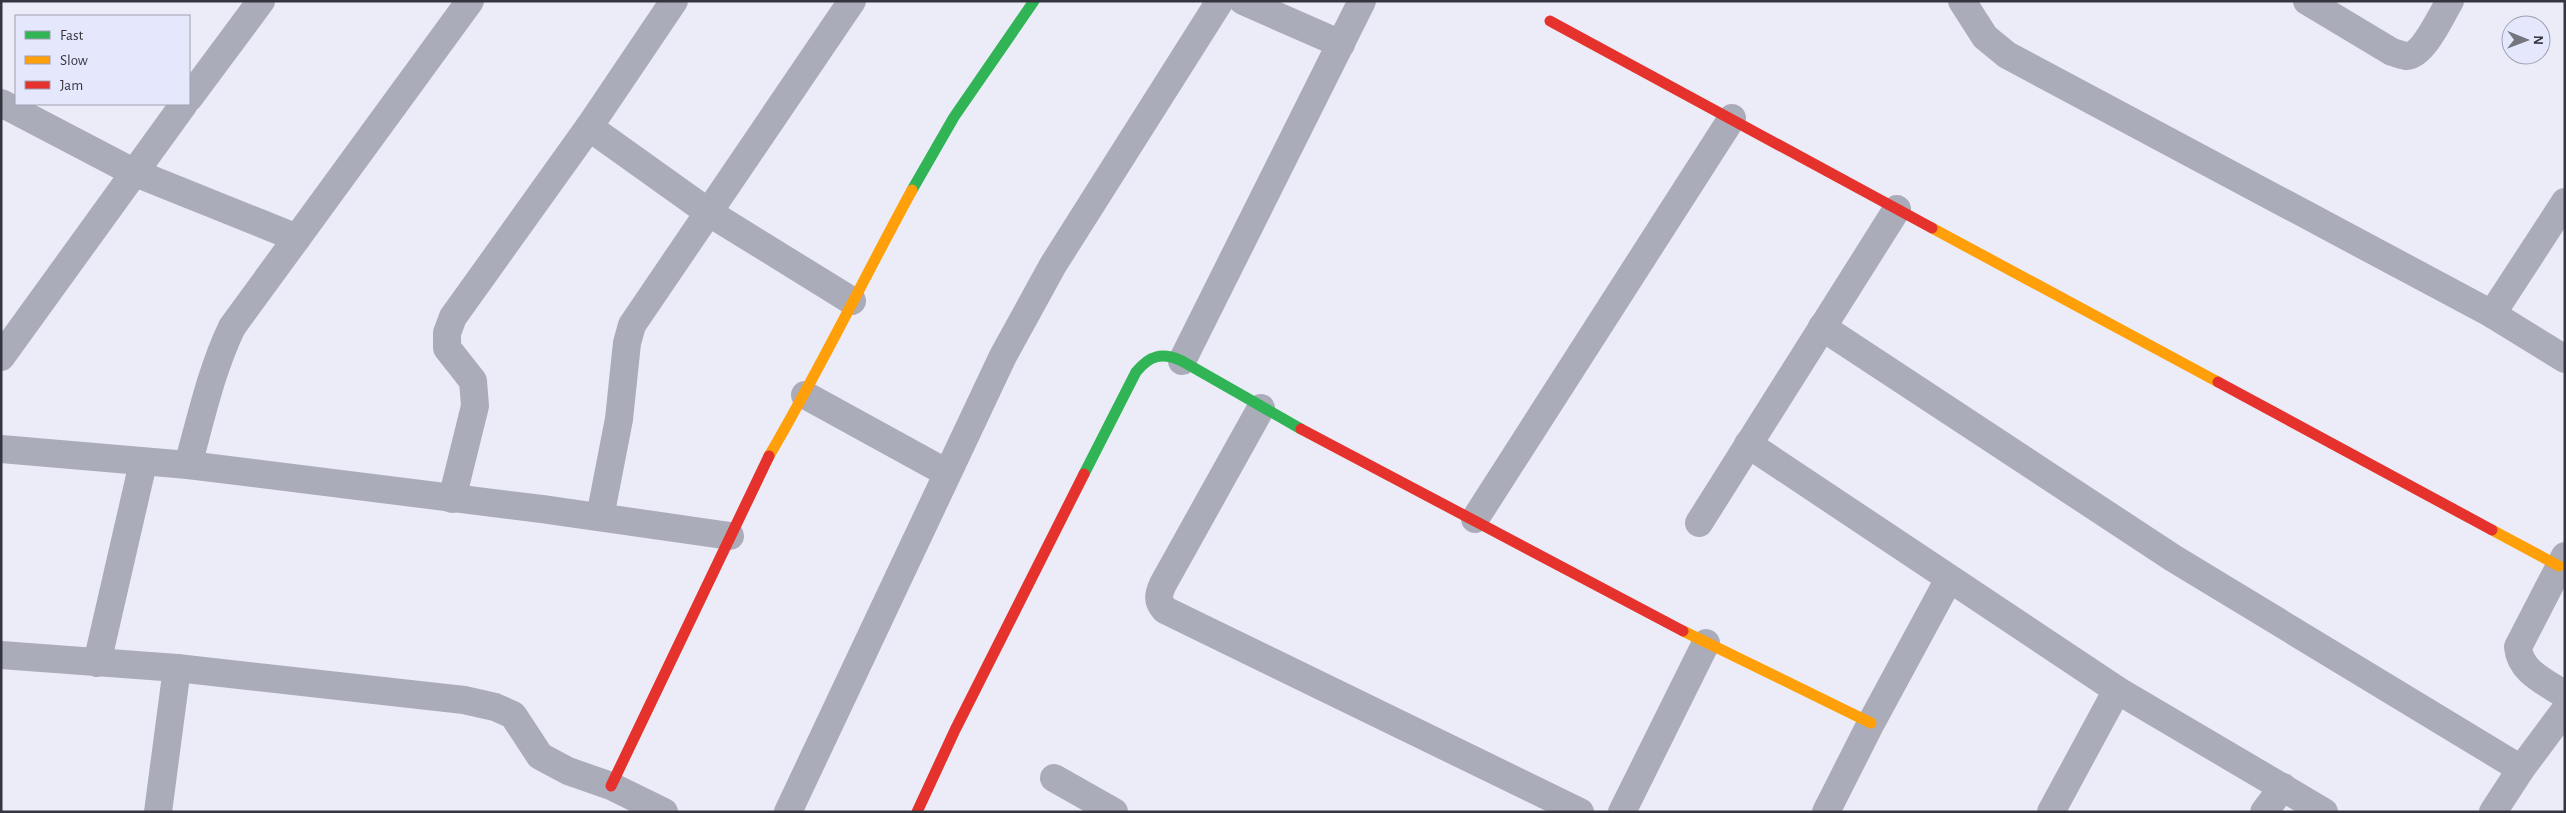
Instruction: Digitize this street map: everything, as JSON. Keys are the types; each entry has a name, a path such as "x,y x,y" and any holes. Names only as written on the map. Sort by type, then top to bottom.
{"street":[{"path":"190,97 261,1"},
{"path":"188,465 220,352 232,327 470,1"},
{"path":"452,499 475,406 473,381 447,348 447,333 453,317 590,127 674,1"},
{"path":"600,517 620,419 627,343 632,326 852,1"},
{"path":"611,786 764,464 804,395 852,301 950,125 1034,1"},
{"path":"791,811 1003,356 1053,265 1220,1"},
{"path":"1243,1 1341,44"},
{"path":"1182,361 1362,1"},
{"path":"1962,1 1985,37 2007,55 2492,314 2565,359"},
{"path":"2307,1 2392,52 2408,56 2418,51 2427,41 2450,1"},
{"path":"1550,21 1897,209 2562,561 2518,647 2519,658 2528,670 2565,695"},
{"path":"1,103 133,172 297,238"},
{"path":"1,357 183,105"},
{"path":"1475,519 1732,118"},
{"path":"590,127 708,212 852,301"},
{"path":"2492,314 2565,202"},
{"path":"1699,523 1897,209"},
{"path":"1822,327 2173,558 2521,769"},
{"path":"917,812 955,730 1136,372 1146,359 1156,355 1169,354 1261,408 1475,519 1706,643 1871,723"},
{"path":"804,395 948,473"},
{"path":"1261,408 1163,584 1158,602 1165,610 1580,812"},
{"path":"1748,444 1949,580 2117,690 2324,812"},
{"path":"1,449 188,465 600,517 730,536"},
{"path":"97,663 143,462"},
{"path":"1826,812 1871,723 1949,580"},
{"path":"1622,812 1706,643"},
{"path":"1,655 177,668 464,700 496,707 513,714 540,756 568,771 611,786 664,812"},
{"path":"158,812 177,668"},
{"path":"2051,812 2117,690"},
{"path":"2493,812 2521,769 2565,710"},
{"path":"1054,778 1114,812"},
{"path":"2264,812 2282,787"}],"traffic: fast":[{"path":"912,190 954,117 1034,1"},
{"path":"1084,474 1136,372 1146,362 1157,357 1175,358 1182,361 1301,429"}],"traffic: slow":[{"path":"769,456 912,190"},
{"path":"1932,228 2218,382"},
{"path":"2492,530 2559,566"},
{"path":"1683,631 1871,723"}],"traffic: jam":[{"path":"1550,21 1932,228"},
{"path":"2218,382 2492,530"},
{"path":"1301,429 1683,631"},
{"path":"611,786 769,456"},
{"path":"917,812 955,730 1084,474"}]}
